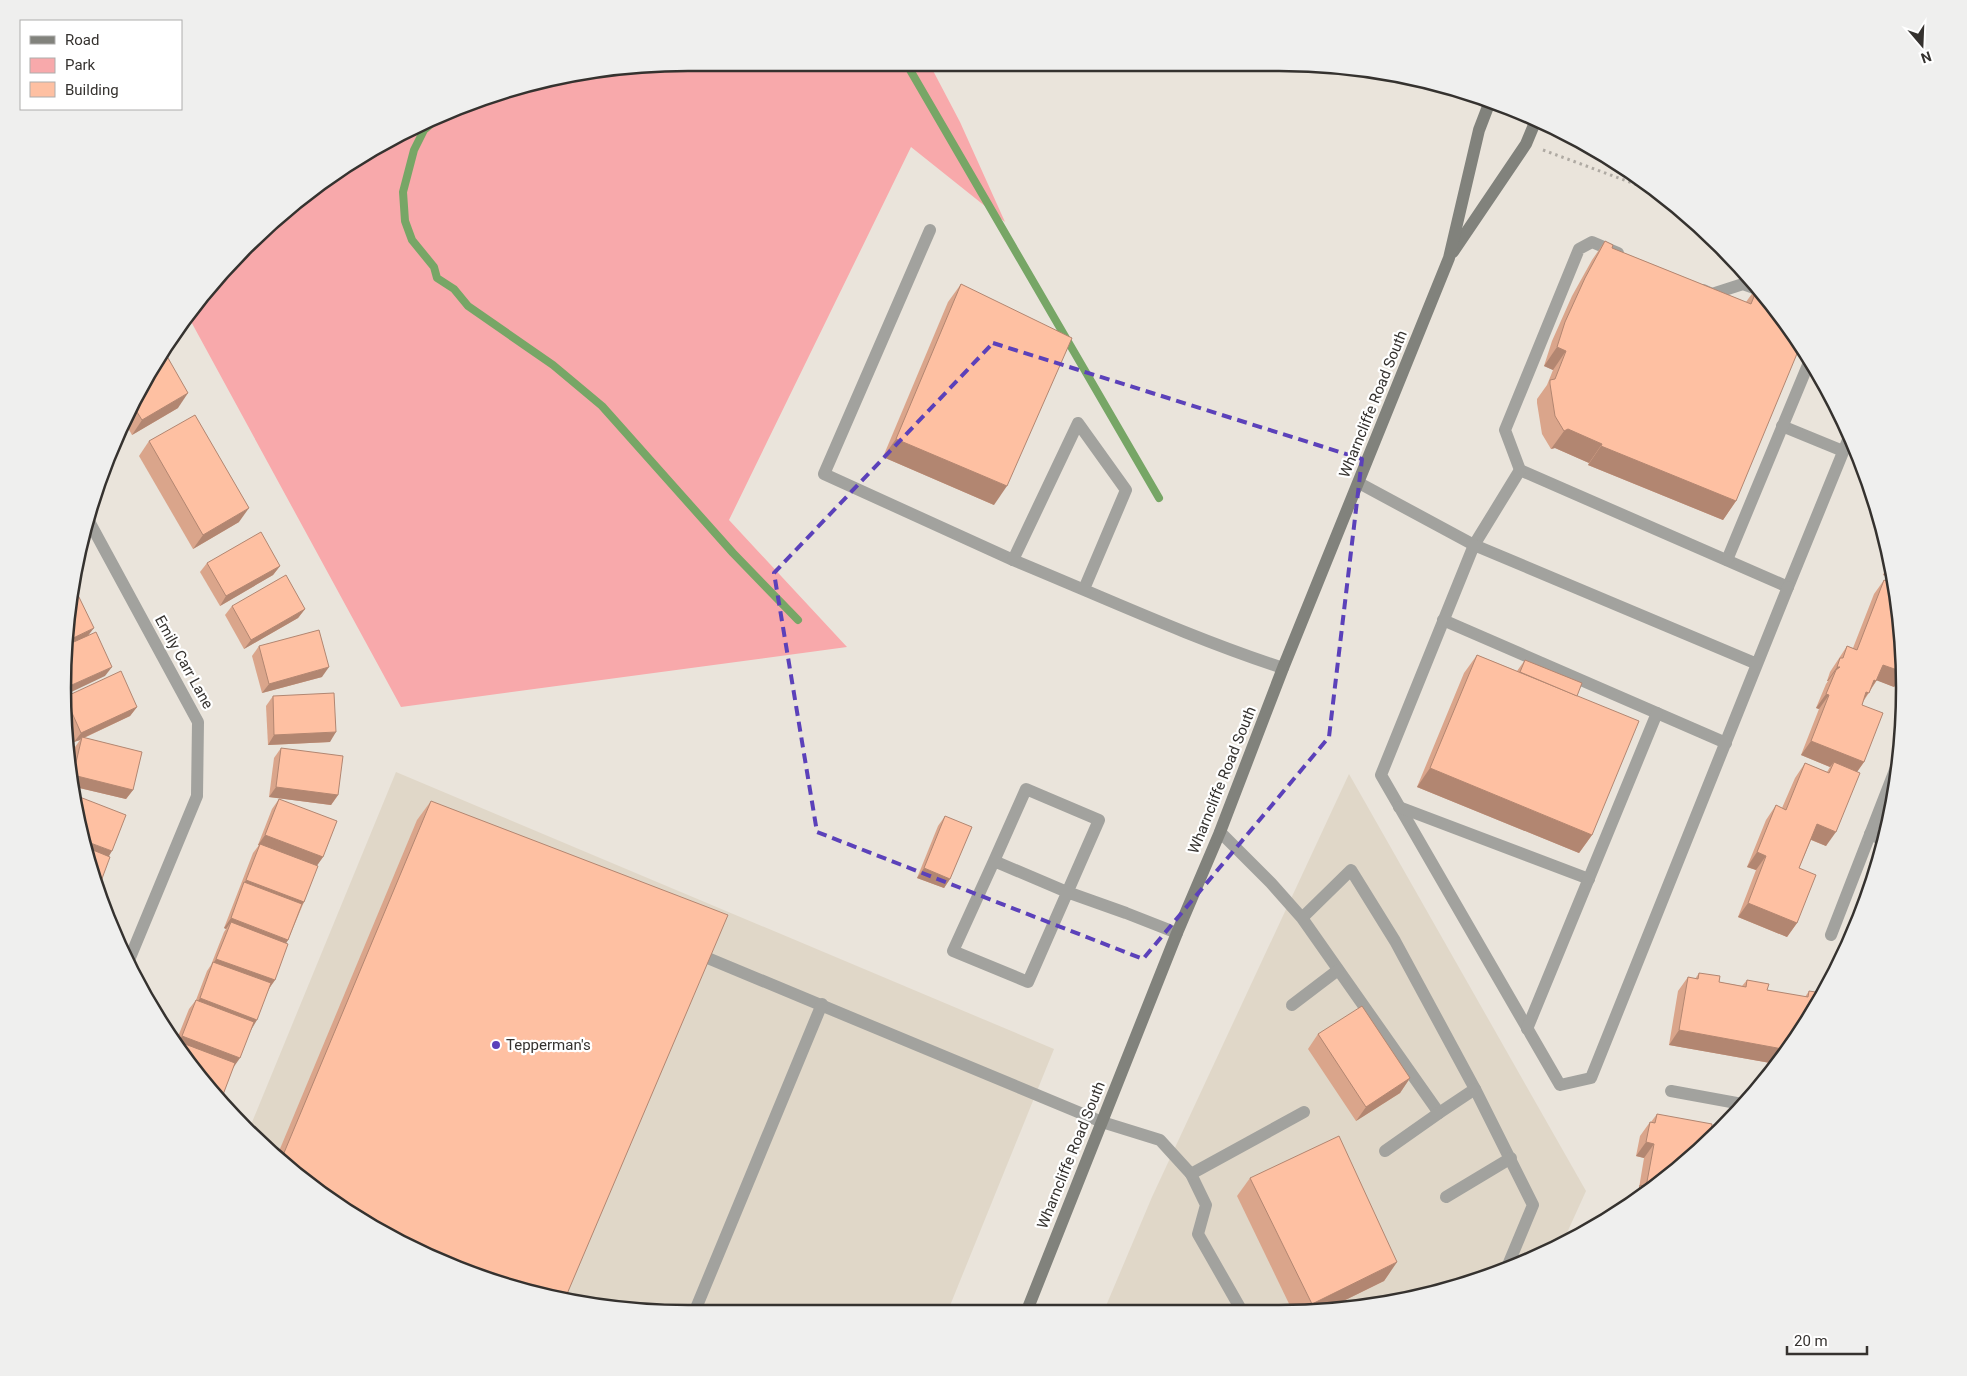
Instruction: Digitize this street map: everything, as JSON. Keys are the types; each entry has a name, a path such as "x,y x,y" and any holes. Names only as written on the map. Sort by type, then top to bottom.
{"main road":[{"name":"Wharncliffe Road South","path":"1030,1305 1177,933 1220,832 1283,668 1449,258 1478,130 1487,108"},
{"name":"Wharncliffe Road South","path":"1449,258 1526,144 1533,126"}],"street":[{"path":"930,230 824,474 1013,560 1233,652 1283,668"},
{"path":"1627,257 1592,242 1579,249 1504,430 1520,470 1788,587"},
{"path":"1695,286 1712,294 1743,284 1746,285"},
{"path":"1727,560 1806,369"},
{"path":"1013,560 1078,423 1126,490 1084,589"},
{"path":"1782,426 1843,451"},
{"path":"1520,470 1474,545 1381,775 1560,1085 1591,1078 1846,445"},
{"path":"1359,483 1474,545 1757,664"},
{"name":"Emily Carr Lane","path":"92,527 198,722 197,796 132,954"},
{"path":"1443,620 1726,742"},
{"path":"1527,1029 1657,713"},
{"path":"1026,789 1099,820 1028,982 953,951 994,861 1026,789"},
{"path":"1832,935 1886,792"},
{"path":"1399,806 1589,879"},
{"path":"1220,832 1302,918 1439,1112"},
{"path":"1870,834 1877,837"},
{"path":"994,861 1067,892 1177,933"},
{"path":"1302,918 1351,870 1395,941 1475,1089 1533,1204 1510,1260"},
{"path":"710,959 1102,1122 1160,1140 1190,1174 1206,1205 1198,1234 1238,1305"},
{"path":"1292,1005 1338,970"},
{"path":"698,1305 822,1004"},
{"path":"1384,1151 1475,1089"},
{"path":"1671,1090 1736,1103"},
{"path":"1190,1174 1304,1112"},
{"path":"1446,1197 1511,1158"}],"path":[{"path":"1526,144 1633,183"}],"highlighted area":[{"path":"993,343 1362,459 1329,737 1143,959 817,832 774,573"}],"shaded area":[{"path":"396,772 1054,1049 950,1305 688,1305 607,1299 528,1284 452,1258 380,1222 345,1201 313,1177 281,1152 252,1123"},
{"path":"1349,774 1586,1191 1567,1233 1515,1258 1477,1272 1439,1284 1399,1293 1360,1299 1279,1305 1106,1305 1152,1197"}],"green space":[{"path":"688,71 933,71 960,122 1005,222 911,147 729,520 847,647 401,707 192,323 224,281 281,224 345,175 415,135 452,118 528,92 568,83 648,73"}],"building":[{"path":"1605,241 1613,245 1612,248 1751,304 1754,296 1792,345 1797,353 1736,501 1601,446 1602,444 1568,429 1564,431 1555,416 1550,380 1555,379 1566,351 1557,347 1565,322 1585,278"},
{"path":"961,284 1072,338 1007,486 896,439"},
{"path":"168,357 188,393 142,420 137,412"},
{"path":"195,415 249,508 203,535 149,441"},
{"path":"261,532 280,566 226,596 207,563"},
{"path":"286,575 305,609 251,640 232,606"},
{"path":"1884,580 1886,581 1895,669 1883,665 1869,693 1866,692 1862,705 1883,713 1864,762 1811,741 1829,695 1826,694 1836,670 1840,667 1837,667 1840,658 1843,658 1847,646 1857,650"},
{"path":"79,596 94,628 74,638"},
{"path":"319,630 329,667 269,684 259,646"},
{"path":"96,632 112,667 71,685 74,642"},
{"path":"1477,655 1639,721 1592,835 1430,768"},
{"path":"1525,660 1582,683 1577,696 1520,672"},
{"path":"121,671 137,707 81,733 72,713 71,694"},
{"path":"334,693 336,732 274,735 273,696"},
{"path":"82,737 142,752 133,790 78,776 76,761"},
{"path":"281,748 343,756 338,795 276,787"},
{"path":"1834,762 1860,773 1836,832 1817,824 1799,868 1816,875 1797,923 1748,903 1766,856 1757,852 1776,805 1786,810 1805,763 1829,773"},
{"path":"81,798 126,815 112,851 91,843"},
{"path":"279,799 337,821 323,857 265,835"},
{"name":"Tepperman's","path":"431,801 728,915 567,1293 528,1284 490,1272 452,1258 415,1241 345,1201 284,1154"},
{"path":"945,816 972,827 950,879 924,868"},
{"path":"260,844 318,866 304,902 246,880"},
{"path":"93,850 110,857 102,879"},
{"path":"244,882 302,904 288,940 231,918"},
{"path":"231,922 288,944 275,980 216,959"},
{"path":"213,962 271,983 257,1020 200,998"},
{"path":"1699,973 1720,976 1719,982 1746,987 1747,980 1769,984 1767,990 1808,997 1809,991 1815,992 1792,1031 1779,1048 1679,1030 1688,977 1698,979"},
{"path":"196,1000 254,1022 240,1058 182,1036"},
{"path":"1362,1006 1410,1078 1366,1107 1318,1034"},
{"path":"185,1044 235,1063 223,1094"},
{"path":"1657,1114 1712,1124 1711,1127 1686,1152 1647,1182 1654,1144 1646,1142 1650,1122 1655,1123"},
{"path":"1339,1136 1397,1262 1312,1303 1250,1178"}],"waterway":[{"path":"911,71 1159,498"},
{"path":"423,131 414,150 403,192 405,221 412,240 434,267 437,278 454,289 468,306 553,365 602,406 733,553 798,620"}],"place":[{"name":"Tepperman's","path":"496,1045"}]}
